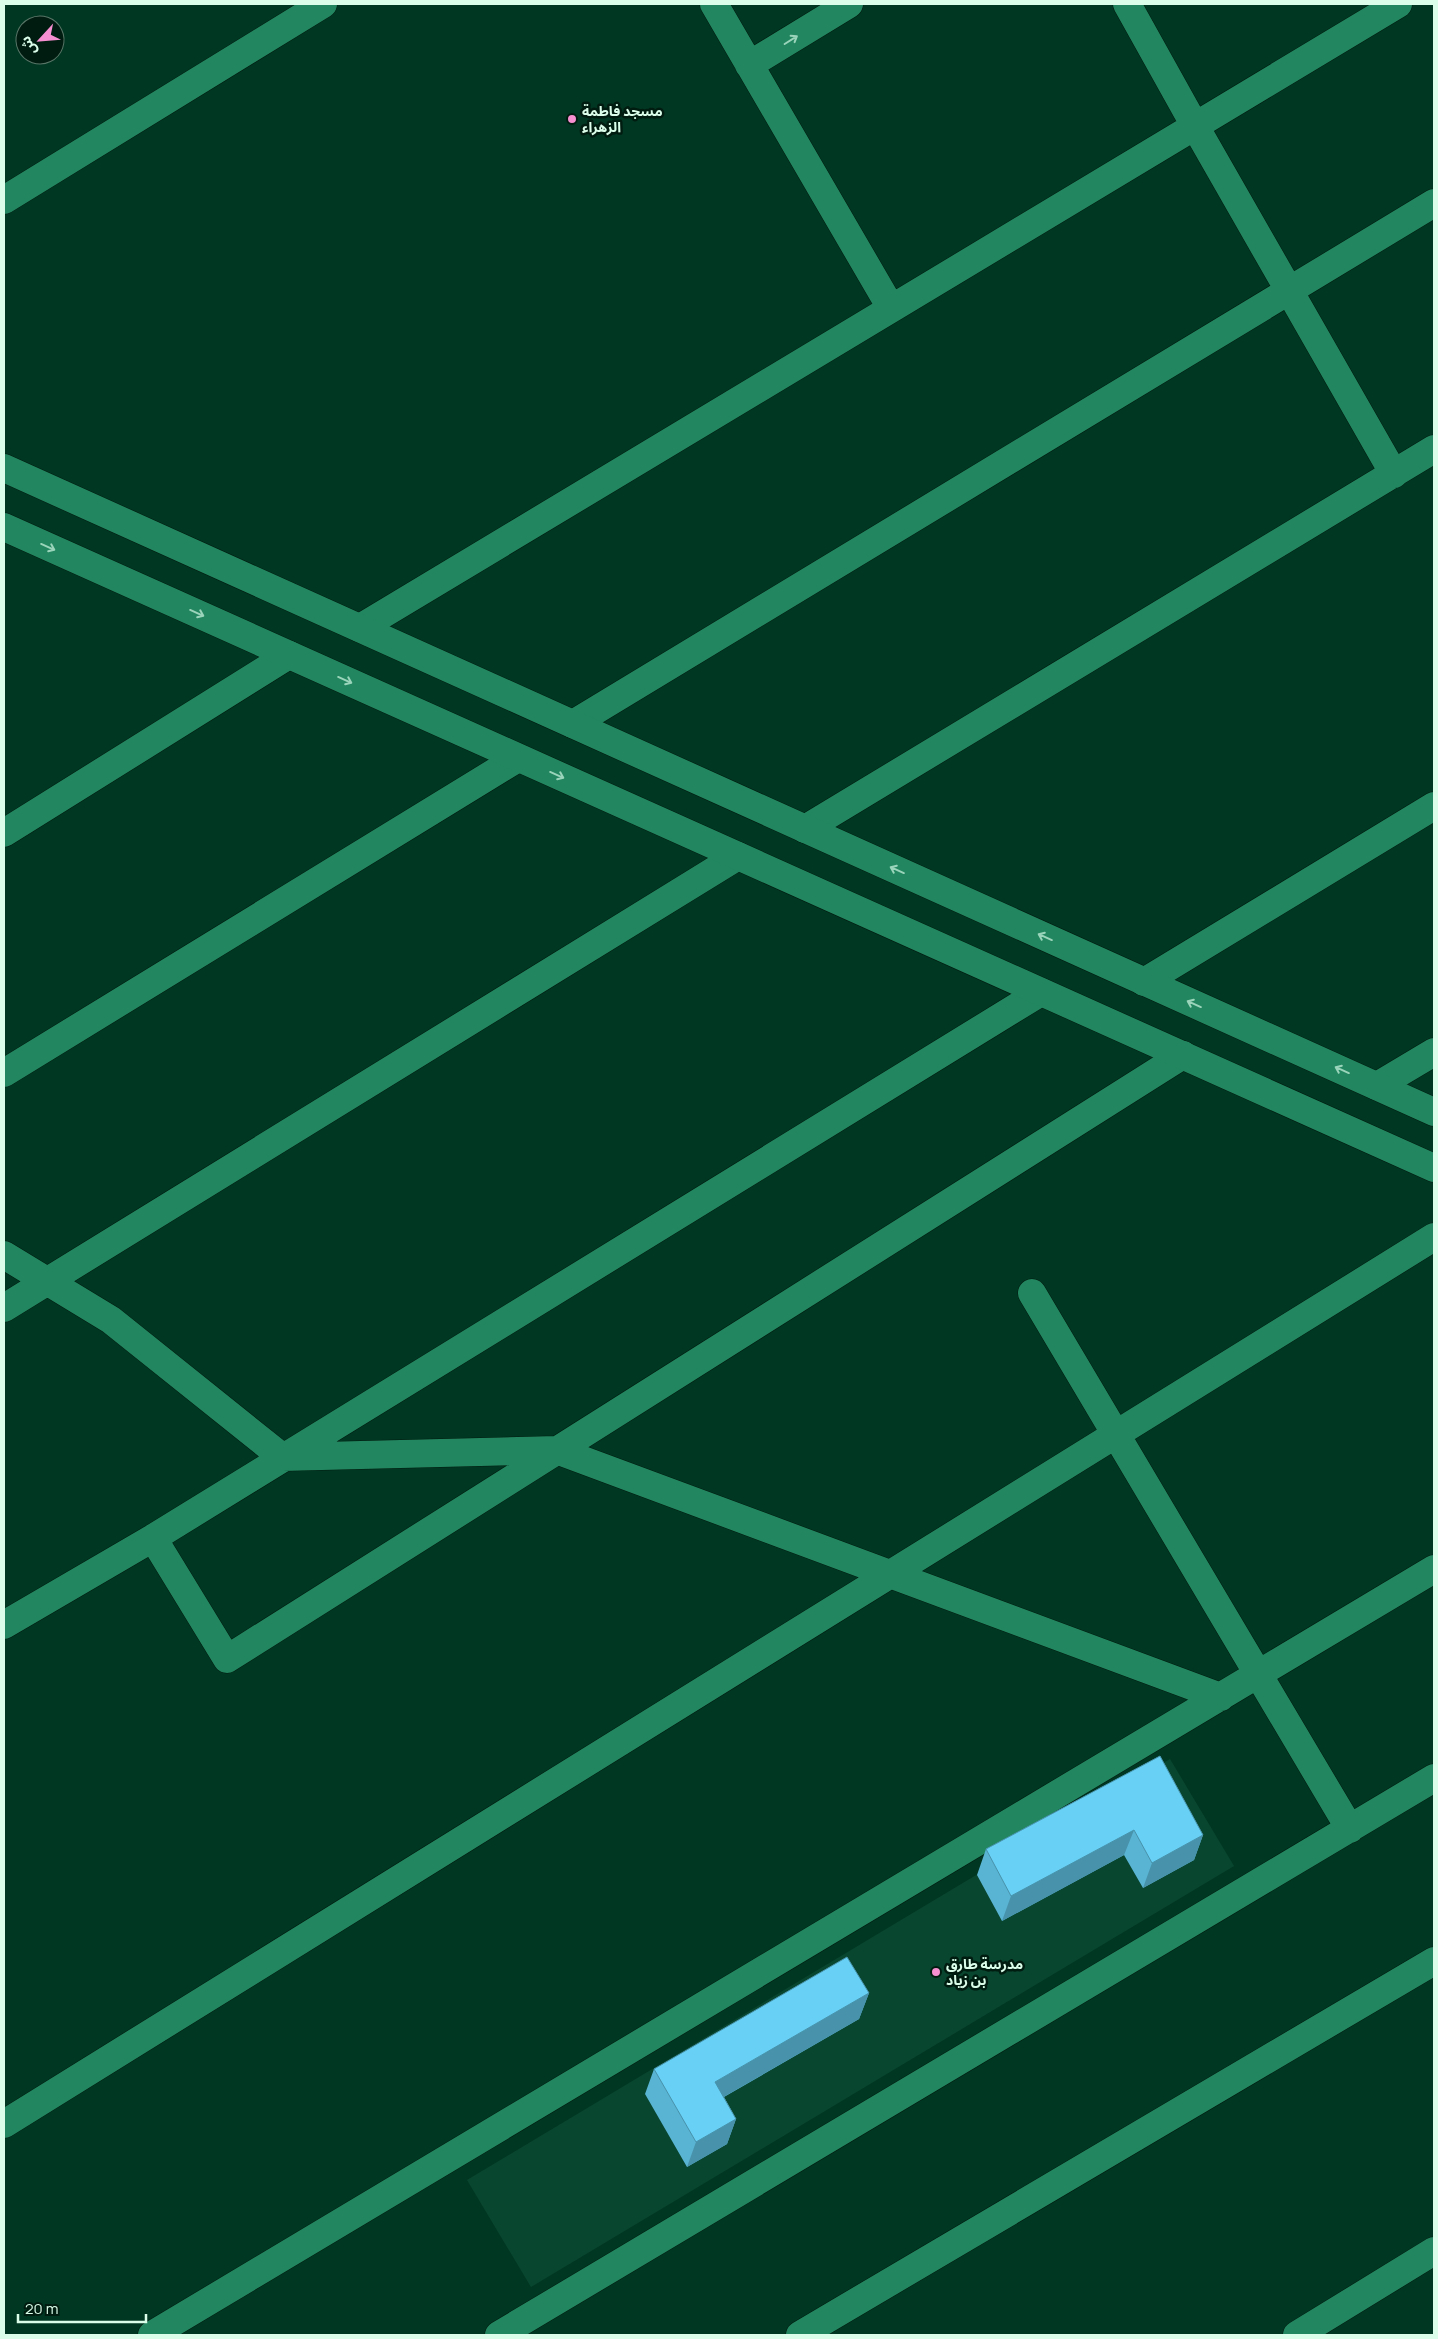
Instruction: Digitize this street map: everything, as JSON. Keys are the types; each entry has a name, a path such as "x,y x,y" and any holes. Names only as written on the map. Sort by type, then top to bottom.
{"street":[{"path":"4,200 323,4"},
{"path":"714,4 891,308"},
{"path":"749,65 849,4"},
{"path":"1128,4 1195,126 1394,474"},
{"path":"360,628 1398,4"},
{"path":"574,724 1434,203"},
{"path":"805,829 1434,449"},
{"path":"4,468 1434,1112"},
{"path":"4,527 1434,1168"},
{"path":"4,833 289,655"},
{"path":"4,1072 518,758"},
{"path":"1144,982 1434,806"},
{"path":"4,1308 738,856"},
{"path":"4,1625 153,1538 1041,992"},
{"path":"1377,1086 1434,1052"},
{"path":"153,1538 228,1659 1183,1055"},
{"path":"4,2124 1434,1237"},
{"path":"4,1255 112,1320 282,1457 556,1450 1221,1696"},
{"path":"1032,1293 1350,1829"},
{"path":"152,2335 1221,1696 1432,1574"},
{"path":"499,2335 1434,1778"},
{"path":"800,2335 1434,1961"},
{"path":"1296,2335 1434,2251"}],"shaded area":[{"path":"1170,1759 1234,1866 531,2287 467,2180"}],"building":[{"path":"1160,1756 1203,1835 1152,1863 1134,1830 1011,1896 986,1849"},
{"path":"847,1957 869,1993 715,2082 736,2119 696,2142 654,2069"}],"place":[{"name":"مسجد فاطمة الزهراء","path":"572,119"},
{"name":"مدرسة طارق بن زياد","path":"936,1972"}]}
